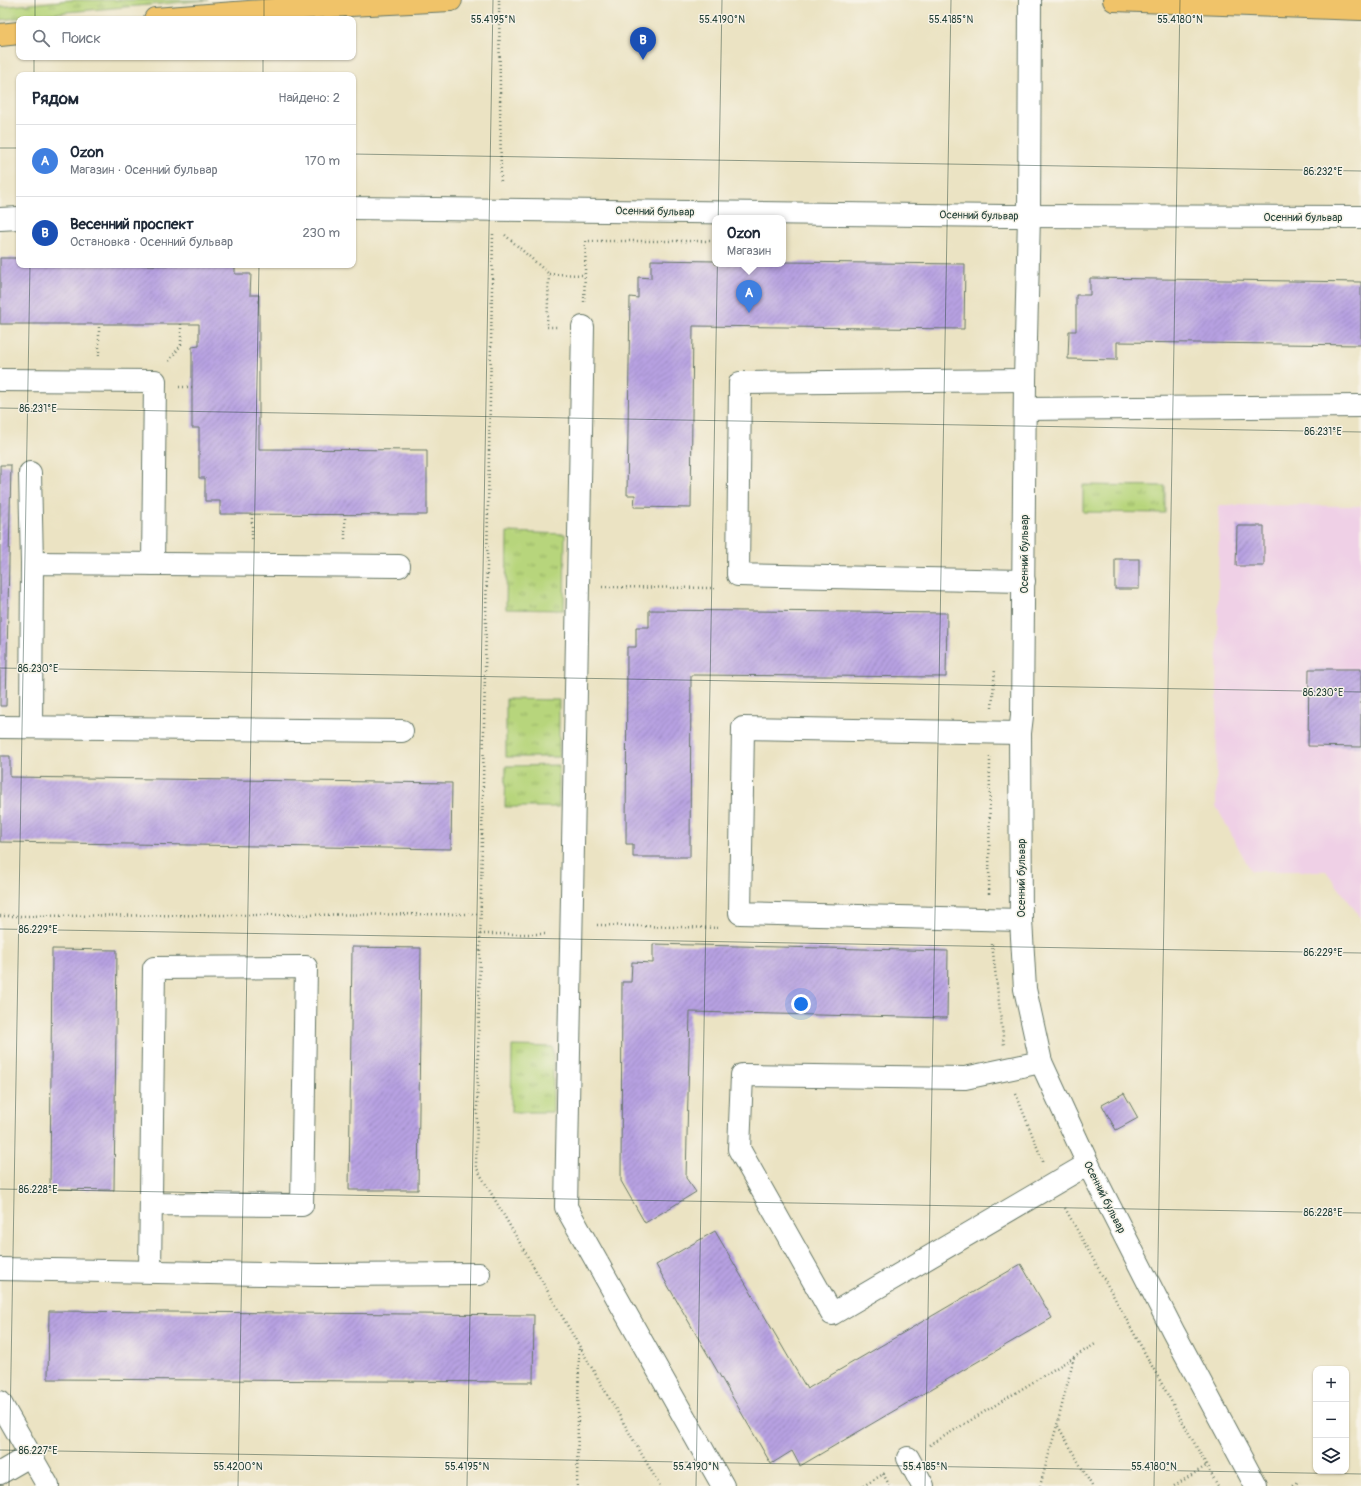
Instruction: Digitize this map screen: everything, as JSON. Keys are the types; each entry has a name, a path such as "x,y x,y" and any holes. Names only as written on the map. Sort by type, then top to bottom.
{"main road":[{"path":"195,16 329,6 451,0"},
{"path":"1114,0 1361,9"},
{"path":"0,35 16,33"}],"street":[{"name":"Осенний бульвар","path":"1030,0 1029,216 1025,380 1022,716 1020,733 1021,920 1025,989 1041,1062 1088,1164 1173,1331 1255,1486"},
{"name":"Осенний бульвар","path":"356,208 497,217 712,217"},
{"name":"Осенний бульвар","path":"786,216 1361,217"},
{"path":"0,219 16,218"},
{"path":"583,326 566,1207 723,1486"},
{"path":"0,380 155,381 153,564"},
{"path":"1024,581 738,575 738,560 740,383 1025,380"},
{"path":"1025,409 1361,406"},
{"path":"30,473 32,563 31,727"},
{"path":"32,563 399,566"},
{"path":"0,727 402,731"},
{"path":"1020,733 743,728 740,913 1021,920"},
{"path":"150,1271 154,968 306,967 302,1205 151,1204"},
{"path":"1041,1062 965,1078 742,1075 739,1149 832,1314 1088,1164"},
{"path":"0,1269 319,1275 478,1274"},
{"path":"0,1402 48,1486"},
{"path":"0,1472 31,1455"},
{"path":"908,1458 923,1486"}],"path":[{"path":"500,0 497,217 476,1167 660,1486"},
{"path":"497,217 549,274 547,327 583,326 586,241 712,240"},
{"path":"549,274 585,275"},
{"path":"98,381 100,324"},
{"path":"155,381 181,345 181,324"},
{"path":"578,587 667,587"},
{"path":"0,916 481,914"},
{"path":"480,934 571,934"},
{"path":"1052,1185 1218,1486"},
{"path":"864,1486 1097,1343"},
{"path":"577,1486 579,1345"},
{"path":"1040,1486 1074,1357"},
{"path":"1057,1425 1092,1486"},
{"path":"1174,1486 1206,1466"},
{"path":"884,1474 890,1486"},
{"path":"1293,1486 1300,1482"}],"shaded area":[{"path":"1219,505 1361,506 1361,918 1326,871 1251,871 1216,806"}],"green space":[{"path":"71,0 208,0 33,16 16,16 16,18 0,20 0,7"},
{"path":"1083,485 1165,486 1165,513 1083,512"},
{"path":"507,532 565,534 564,610 506,609"},
{"path":"506,699 559,700 559,757 506,757"},
{"path":"559,765 559,807 505,807 506,766"},
{"path":"512,1046 553,1047 553,1112 511,1112"}],"building":[{"path":"0,258 16,258 16,268 235,268 235,274 251,274 250,295 259,295 259,449 427,450 427,515 220,514 220,501 205,501 205,478 199,478 199,428 192,428 192,347 199,346 199,324 0,324"},
{"path":"651,260 712,261 712,267 786,267 786,262 965,264 964,329 693,326 691,508 634,507 635,495 627,495 630,297 638,298 638,277 651,278"},
{"path":"1090,278 1361,282 1361,345 1117,342 1117,360 1068,359 1069,331 1076,331 1076,295 1090,295"},
{"path":"0,465 11,465 6,706 0,706"},
{"path":"1237,526 1264,526 1264,566 1236,566"},
{"path":"1115,559 1139,559 1139,589 1115,589"},
{"path":"649,610 947,613 946,677 691,675 690,857 633,857 633,844 626,844 627,647 636,647 636,627 649,627"},
{"path":"1309,669 1361,669 1361,747 1308,746"},
{"path":"0,756 10,756 10,777 452,783 451,849 0,842"},
{"path":"653,944 948,951 947,1018 690,1012 686,1178 696,1192 645,1223 621,1181 622,982 631,982 632,962 653,963"},
{"path":"352,947 421,948 418,1190 349,1190"},
{"path":"52,949 117,950 114,1190 50,1189"},
{"path":"1124,1093 1138,1118 1116,1130 1102,1105"},
{"path":"715,1231 807,1389 1021,1264 1052,1318 800,1466 792,1451 771,1464 656,1265"},
{"path":"49,1311 534,1315 533,1382 48,1379"}],"place":[{"name":"Весенний проспект","path":"643,60"},
{"name":"Ozon","path":"749,313"}]}
